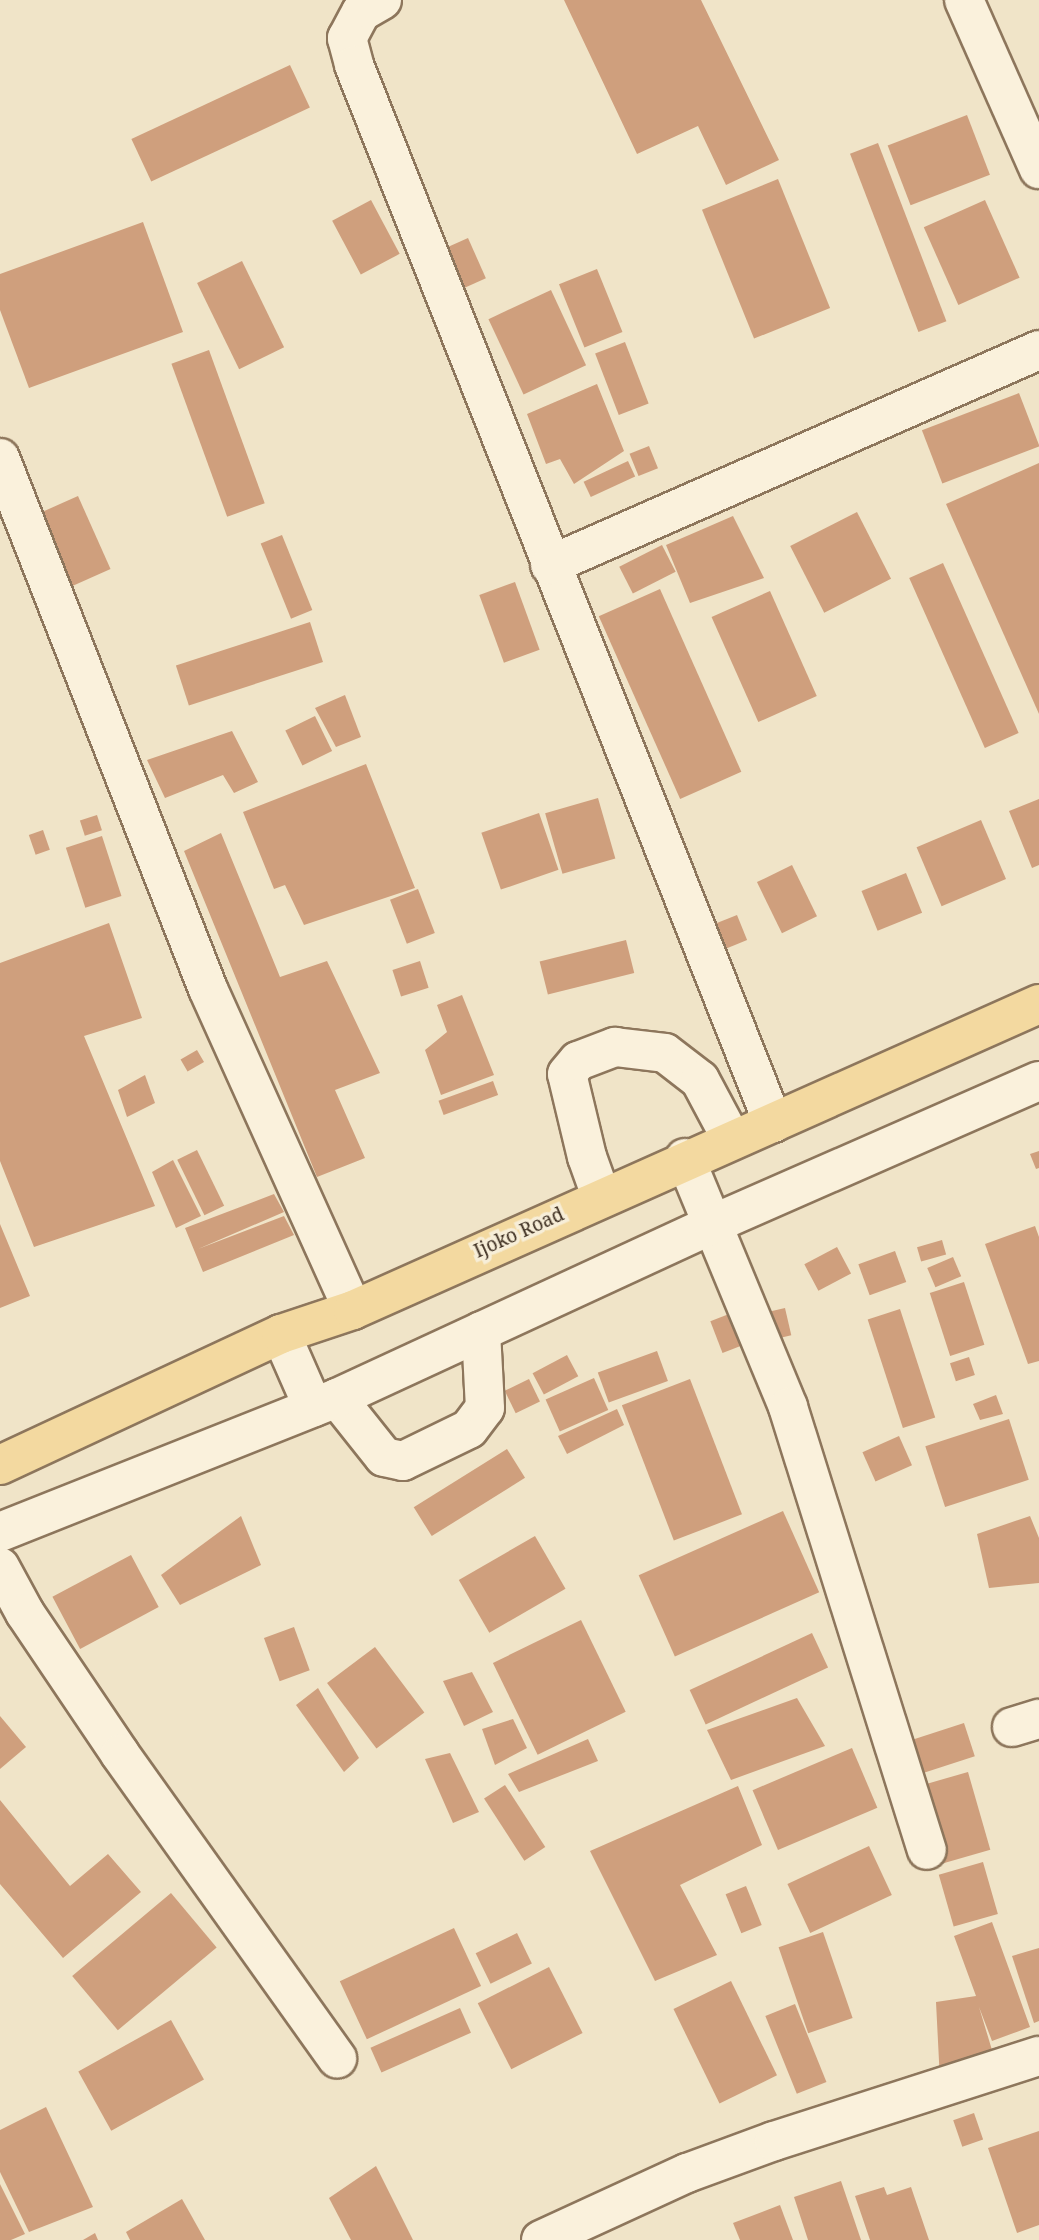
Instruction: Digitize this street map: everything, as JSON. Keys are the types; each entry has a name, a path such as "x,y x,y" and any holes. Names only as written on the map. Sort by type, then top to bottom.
{"main road":[{"name":"Ijoko Road","path":"0,1465 281,1334 353,1310 685,1158 774,1123 1039,1004"}],"street":[{"path":"382,0 361,12 347,38 354,65 550,565 774,1123"},
{"path":"964,0 1039,169"},
{"path":"550,565 1039,350"},
{"path":"0,458 208,989 353,1310"},
{"path":"601,1196 587,1157 568,1074 578,1061 615,1047 665,1053 700,1080 732,1140"},
{"path":"0,1532 325,1402 713,1224 1039,1081"},
{"path":"685,1158 788,1407 927,1850"},
{"path":"281,1334 325,1402 384,1457 403,1461 469,1429 485,1408 481,1331"},
{"path":"0,1567 12,1619 337,2058"},
{"path":"541,2240 687,2173 762,2145 1039,2056"}],"building":[{"path":"564,0 701,0 779,160 726,185 698,126 637,154"},
{"path":"290,65 310,108 151,182 131,139"},
{"path":"967,115 990,175 911,205 888,145"},
{"path":"878,143 946,321 918,332 850,154"},
{"path":"778,179 830,308 754,339 702,210"},
{"path":"371,200 400,254 361,275 332,221"},
{"path":"985,200 1020,278 958,305 924,227"},
{"path":"143,222 183,332 29,388 0,310 0,274"},
{"path":"468,238 486,278 458,290 441,250"},
{"path":"242,261 284,347 239,369 197,283"},
{"path":"597,269 622,332 584,347 559,284"},
{"path":"551,290 586,365 524,394 488,319"},
{"path":"625,342 649,404 619,415 595,353"},
{"path":"209,350 265,503 227,517 171,364"},
{"path":"597,384 624,451 574,484 560,459 546,464 527,414"},
{"path":"1019,393 1039,446 942,483 922,430"},
{"path":"649,446 658,468 639,476 630,454"},
{"path":"628,461 635,476 591,497 584,482"},
{"path":"1039,463 1039,714 946,504"},
{"path":"78,496 111,569 71,587 39,513"},
{"path":"857,512 891,579 824,613 790,546"},
{"path":"733,516 764,578 690,603 666,545"},
{"path":"282,535 312,610 291,619 261,544"},
{"path":"662,545 676,572 633,594 619,567"},
{"path":"943,563 1019,733 985,748 909,578"},
{"path":"515,582 540,650 504,663 479,595"},
{"path":"660,589 741,772 680,799 599,616"},
{"path":"770,591 817,696 758,722 712,617"},
{"path":"310,622 323,662 189,706 176,666"},
{"path":"345,695 361,737 336,747 315,708"},
{"path":"315,716 332,751 302,766 285,730"},
{"path":"232,731 258,782 234,793 223,775 165,798 147,760"},
{"path":"366,764 415,888 304,925 285,885 274,889 243,812"},
{"path":"598,798 615,859 562,874 545,813"},
{"path":"1039,799 1039,865 1032,868 1009,811"},
{"path":"539,813 559,870 501,890 481,833"},
{"path":"97,815 102,830 85,836 80,821"},
{"path":"981,820 1006,879 942,906 917,847"},
{"path":"43,830 50,850 36,855 29,835"},
{"path":"221,833 280,977 327,961 380,1073 335,1090 365,1158 317,1177 184,851"},
{"path":"102,836 121,896 85,908 66,848"},
{"path":"792,865 817,916 782,933 757,882"},
{"path":"906,873 922,913 878,931 861,891"},
{"path":"418,889 435,933 407,944 390,900"},
{"path":"737,915 747,940 724,949 714,924"},
{"path":"109,923 142,1018 84,1036 155,1206 34,1247 0,1161 0,963"},
{"path":"626,940 634,973 548,995 540,962"},
{"path":"420,961 429,988 401,997 392,970"},
{"path":"462,995 494,1075 441,1095 425,1050 447,1032 437,1005"},
{"path":"197,1050 204,1062 188,1072 181,1060"},
{"path":"145,1075 155,1103 127,1117 118,1090"},
{"path":"493,1081 498,1095 444,1115 438,1101"},
{"path":"197,1150 224,1206 204,1215 177,1160"},
{"path":"1039,1151 1039,1168 1036,1169 1030,1154"},
{"path":"173,1160 201,1216 176,1228 152,1172"},
{"path":"274,1194 284,1212 198,1249 284,1216 294,1235 203,1272 185,1228"},
{"path":"0,1224 30,1296 0,1308"},
{"path":"1035,1226 1039,1237 1039,1361 1028,1364 985,1244"},
{"path":"942,1240 946,1254 921,1262 917,1247"},
{"path":"837,1247 851,1273 818,1291 804,1264"},
{"path":"895,1251 906,1282 870,1295 858,1264"},
{"path":"953,1257 961,1276 935,1287 927,1268"},
{"path":"964,1282 984,1345 950,1356 930,1293"},
{"path":"785,1308 791,1335 770,1340 764,1313"},
{"path":"900,1309 935,1417 903,1428 868,1320"},
{"path":"729,1314 741,1346 723,1353 710,1321"},
{"path":"657,1351 668,1381 609,1403 598,1373"},
{"path":"567,1355 578,1376 544,1395 533,1373"},
{"path":"969,1357 975,1375 956,1381 950,1363"},
{"path":"594,1378 608,1410 560,1432 546,1400"},
{"path":"529,1379 540,1401 516,1413 505,1391"},
{"path":"690,1379 742,1514 674,1541 622,1405"},
{"path":"996,1395 1003,1414 980,1420 973,1404"},
{"path":"617,1409 624,1425 567,1454 558,1436"},
{"path":"1009,1419 1029,1480 945,1507 925,1446"},
{"path":"899,1436 912,1465 875,1482 862,1452"},
{"path":"507,1449 525,1478 432,1536 414,1507"},
{"path":"783,1511 819,1592 675,1657 639,1575"},
{"path":"241,1516 261,1565 180,1605 161,1575"},
{"path":"1030,1516 1039,1538 1039,1583 989,1588 977,1534"},
{"path":"535,1536 566,1589 489,1633 459,1580"},
{"path":"131,1555 159,1607 80,1649 52,1597"},
{"path":"581,1620 626,1712 538,1755 493,1663"},
{"path":"294,1627 310,1670 280,1681 264,1638"},
{"path":"812,1633 828,1667 706,1724 690,1690"},
{"path":"375,1647 424,1712 376,1749 327,1683"},
{"path":"472,1672 493,1712 464,1726 443,1681"},
{"path":"318,1688 359,1758 344,1772 296,1705"},
{"path":"797,1698 825,1746 731,1780 707,1730"},
{"path":"0,1716 26,1747 0,1769"},
{"path":"513,1719 527,1748 495,1765 482,1729"},
{"path":"964,1723 975,1756 914,1776 903,1743"},
{"path":"588,1739 598,1761 519,1792 508,1774"},
{"path":"852,1748 877,1808 778,1850 753,1790"},
{"path":"450,1753 479,1812 453,1823 425,1759"},
{"path":"968,1772 990,1850 936,1865 914,1787"},
{"path":"505,1785 545,1847 524,1861 484,1799"},
{"path":"738,1786 762,1845 680,1885 717,1955 655,1981 590,1851"},
{"path":"0,1800 70,1886 108,1854 141,1892 63,1958 0,1884"},
{"path":"869,1846 892,1895 810,1933 787,1884"},
{"path":"983,1862 998,1914 954,1927 939,1875"},
{"path":"746,1886 762,1925 741,1933 726,1894"},
{"path":"171,1893 217,1947 118,2030 72,1976"},
{"path":"992,1922 1030,2027 992,2041 979,2007 995,2060 940,2081 936,2002 976,1996 954,1936"},
{"path":"454,1928 481,1986 367,2039 340,1981"},
{"path":"823,1932 853,2018 808,2033 779,1947"},
{"path":"517,1933 532,1964 491,1984 476,1953"},
{"path":"1039,1948 1039,2021 1034,2023 1012,1956"},
{"path":"549,1967 583,2033 511,2069 478,2003"},
{"path":"731,1981 777,2075 720,2103 673,2009"},
{"path":"795,2004 826,2082 797,2094 765,2016"},
{"path":"460,2008 471,2033 381,2073 370,2048"},
{"path":"171,2020 204,2079 111,2131 78,2071"},
{"path":"46,2107 93,2207 29,2232 0,2172 0,2130"},
{"path":"974,2113 983,2139 962,2147 953,2120"},
{"path":"1039,2131 1039,2225 1017,2233 988,2148"},
{"path":"376,2166 413,2240 351,2240 329,2198"},
{"path":"841,2181 861,2240 808,2240 794,2197"},
{"path":"0,2184 25,2234 11,2240 0,2240"},
{"path":"884,2187 887,2195 911,2187 929,2240 870,2240 855,2196"},
{"path":"182,2199 205,2240 130,2240 126,2232"},
{"path":"780,2205 793,2240 740,2240 733,2223"},
{"path":"95,2233 98,2240 83,2240"}]}
